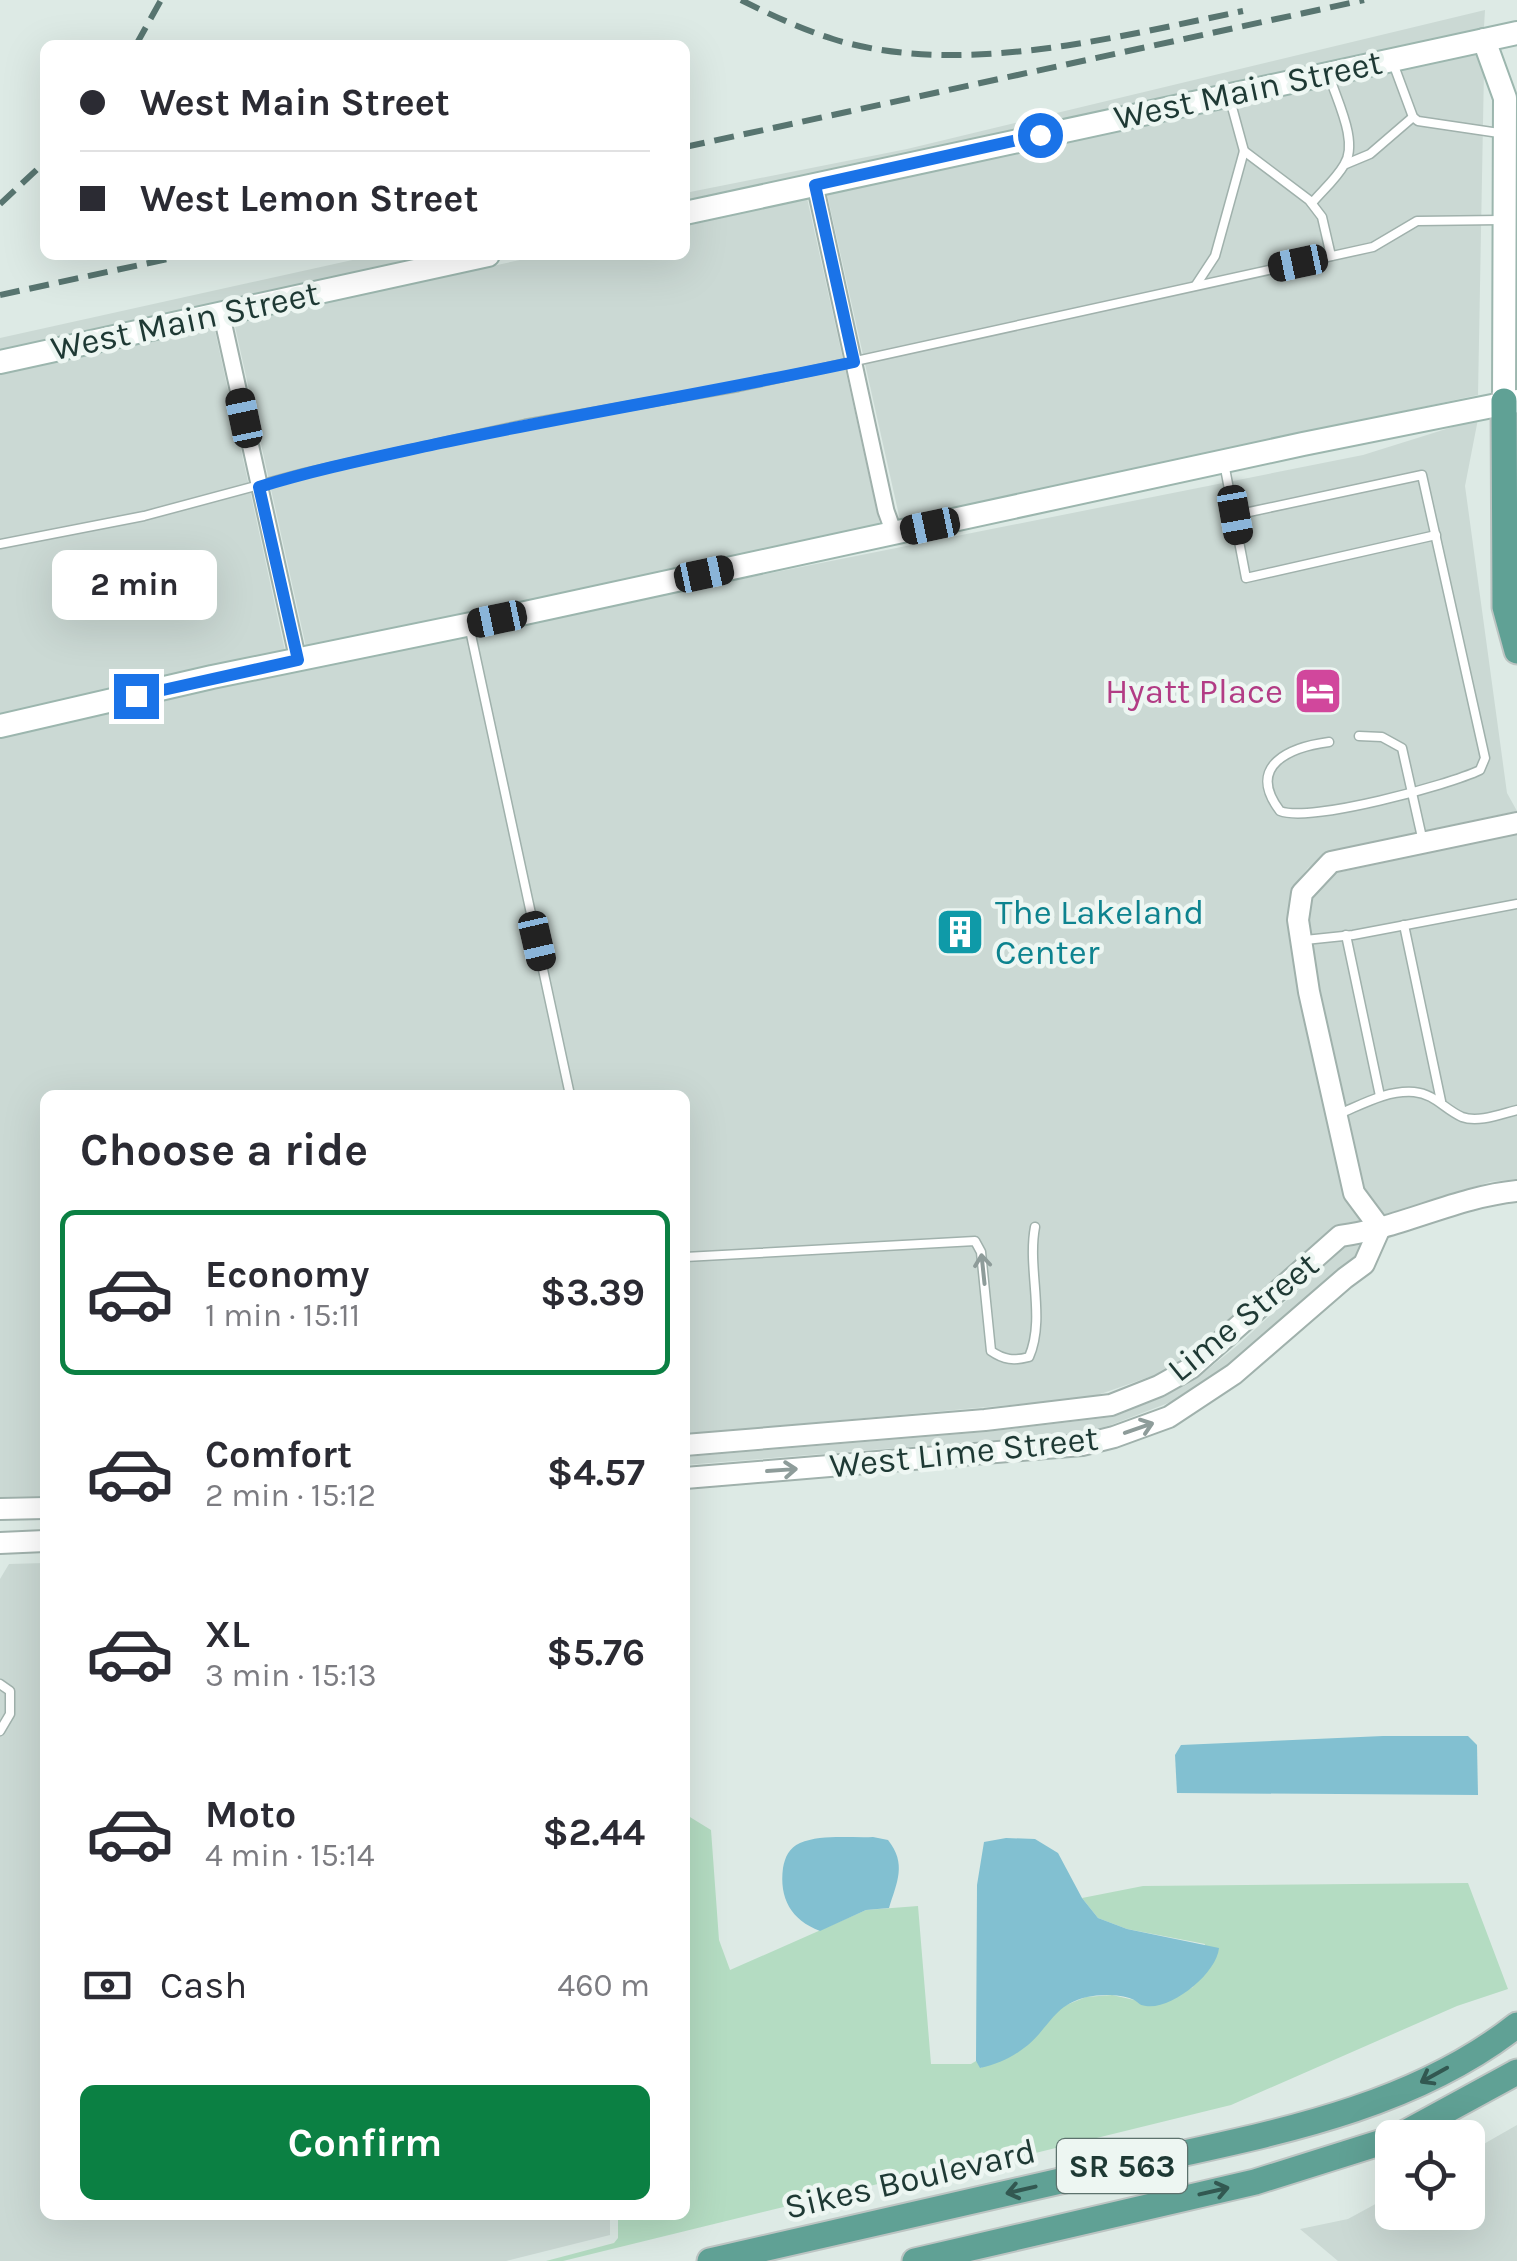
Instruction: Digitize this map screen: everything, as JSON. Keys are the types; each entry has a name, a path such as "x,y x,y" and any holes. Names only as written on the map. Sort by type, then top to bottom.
{"main road":[{"name":"West Main Street","path":"690,211 1517,32"},
{"path":"1484,40 1505,98 1511,401 1505,607 1517,651"},
{"name":"West Main Street","path":"0,362 465,260"},
{"path":"0,726 1511,401"},
{"name":"Sikes Boulevard","path":"710,2261 1298,2126 1405,2091 1498,2040 1517,2024"},
{"path":"1472,2097 1517,2051"},
{"name":"SR 563","path":"1428,2120 1517,2072"},
{"name":"SR 563","path":"915,2261 1254,2182 1375,2144"}],"street":[{"path":"815,185 894,534"},
{"path":"221,312 298,660"},
{"path":"1517,822 1331,862 1302,894 1298,920 1315,1020 1354,1193 1380,1228 1491,1193 1517,1190"},
{"name":"Lime Street","path":"690,1445 1111,1405 1192,1368 1340,1236 1380,1228"},
{"name":"West Lime Street","path":"690,1478 1082,1445 1169,1418 1234,1374 1364,1264 1380,1228"},
{"path":"0,1508 40,1508"},
{"path":"0,1542 40,1541"}],"lane":[{"path":"1392,59 1413,118 1505,133"},
{"path":"1328,72 1348,140 1346,164"},
{"path":"1196,285 1216,256 1244,152 1229,94"},
{"path":"1312,203 1346,164 1370,154 1413,118"},
{"path":"1244,152 1312,203 1322,217 1332,256"},
{"path":"0,544 144,516 304,473 526,424 738,387 1332,256 1374,246 1417,221 1506,220"},
{"path":"1223,461 1246,578 1436,535"},
{"path":"1235,515 1422,475 1484,758 1480,770 1466,777 1312,814 1290,815 1280,811 1268,790 1268,775 1274,762 1302,746 1329,742"},
{"path":"469,625 569,1090"},
{"path":"1360,736 1382,737 1402,748 1423,842"},
{"path":"1301,940 1517,904"},
{"path":"1404,925 1441,1101"},
{"path":"1346,935 1380,1096"},
{"path":"1337,1115 1380,1096 1412,1092 1441,1101 1472,1119 1517,1110"},
{"path":"690,1258 975,1241 981,1252 991,1351 1016,1361 1029,1357 1036,1341 1031,1248 1034,1227"},
{"path":"0,1684 10,1691 10,1714 0,1731"}],"shaded area":[{"path":"1485,10 1481,29 690,200 690,192 907,149"},
{"path":"1478,53 1484,69 1478,395 900,520 827,194"},
{"path":"807,198 880,525 306,647 234,322 520,260 690,260 690,223"},
{"path":"352,260 409,260 0,350 0,338"},
{"path":"214,326 285,651 0,715 0,373"},
{"path":"1478,419 1465,486 1507,793 1517,811 1329,851 1294,886 1287,922 1299,995 1344,1196 1361,1221 1334,1227 1186,1359 1155,1375 1089,1398 690,1434 690,1090 40,1090 40,1496 0,1497 0,738 631,601 1363,455"},
{"path":"1517,834 1517,1179 1490,1182 1384,1215 1364,1188 1319,990 1308,920 1311,899 1336,873"},
{"path":"1360,1245 1356,1256 1229,1365 1176,1400 1111,1425 1082,1433 690,1465 690,1457 985,1432 1113,1417 1197,1378 1345,1247"},
{"path":"40,1563 40,2220 610,2220 610,2235 506,2261 0,2261 0,1579 9,1564"},
{"path":"1517,2125 1517,2261 1338,2261 1300,2229 1348,2219 1375,2204 1375,2230 1485,2230 1485,2143"}],"green space":[{"path":"690,1817 711,1830 719,1940 730,1970 866,1910 918,1906 931,2064 976,2061 981,2068 1059,2008 1086,1997 1112,1995 1157,2005 1193,1987 1205,1944 1127,1929 1098,1918 1082,1898 1143,1886 1468,1883 1508,1989 1457,2006 1231,2105 991,2164 886,2182 563,2261 546,2261 614,2243 618,2238 618,2220 690,2220"}],"water":[{"path":"1468,1736 1477,1745 1478,1795 1177,1793 1175,1755 1181,1745"},
{"path":"817,1838 888,1840 899,1865 889,1908 866,1910 820,1931 801,1921 789,1907 783,1889 783,1868 790,1850"},
{"path":"1035,1839 1058,1853 1082,1898 1098,1918 1127,1929 1219,1948 1210,1968 1192,1988 1157,2006 1143,2006 1116,1995 1076,2001 1060,2010 1022,2049 980,2068 976,2061 977,1885 984,1842"}],"railway":[{"path":"139,40 161,0"},
{"path":"741,0 833,39 882,50 933,55 985,54 1091,42 1243,11"},
{"path":"690,146 1364,0"},
{"path":"0,204 40,167"},
{"path":"0,295 163,260"}],"place":[{"name":"Hyatt Place","path":"1318,691"},
{"name":"The Lakeland Center","path":"960,932"}],"route":[{"path":"136,696 298,660 259,487 304,473 526,424 738,387 854,362 815,185 1040,135"}]}
